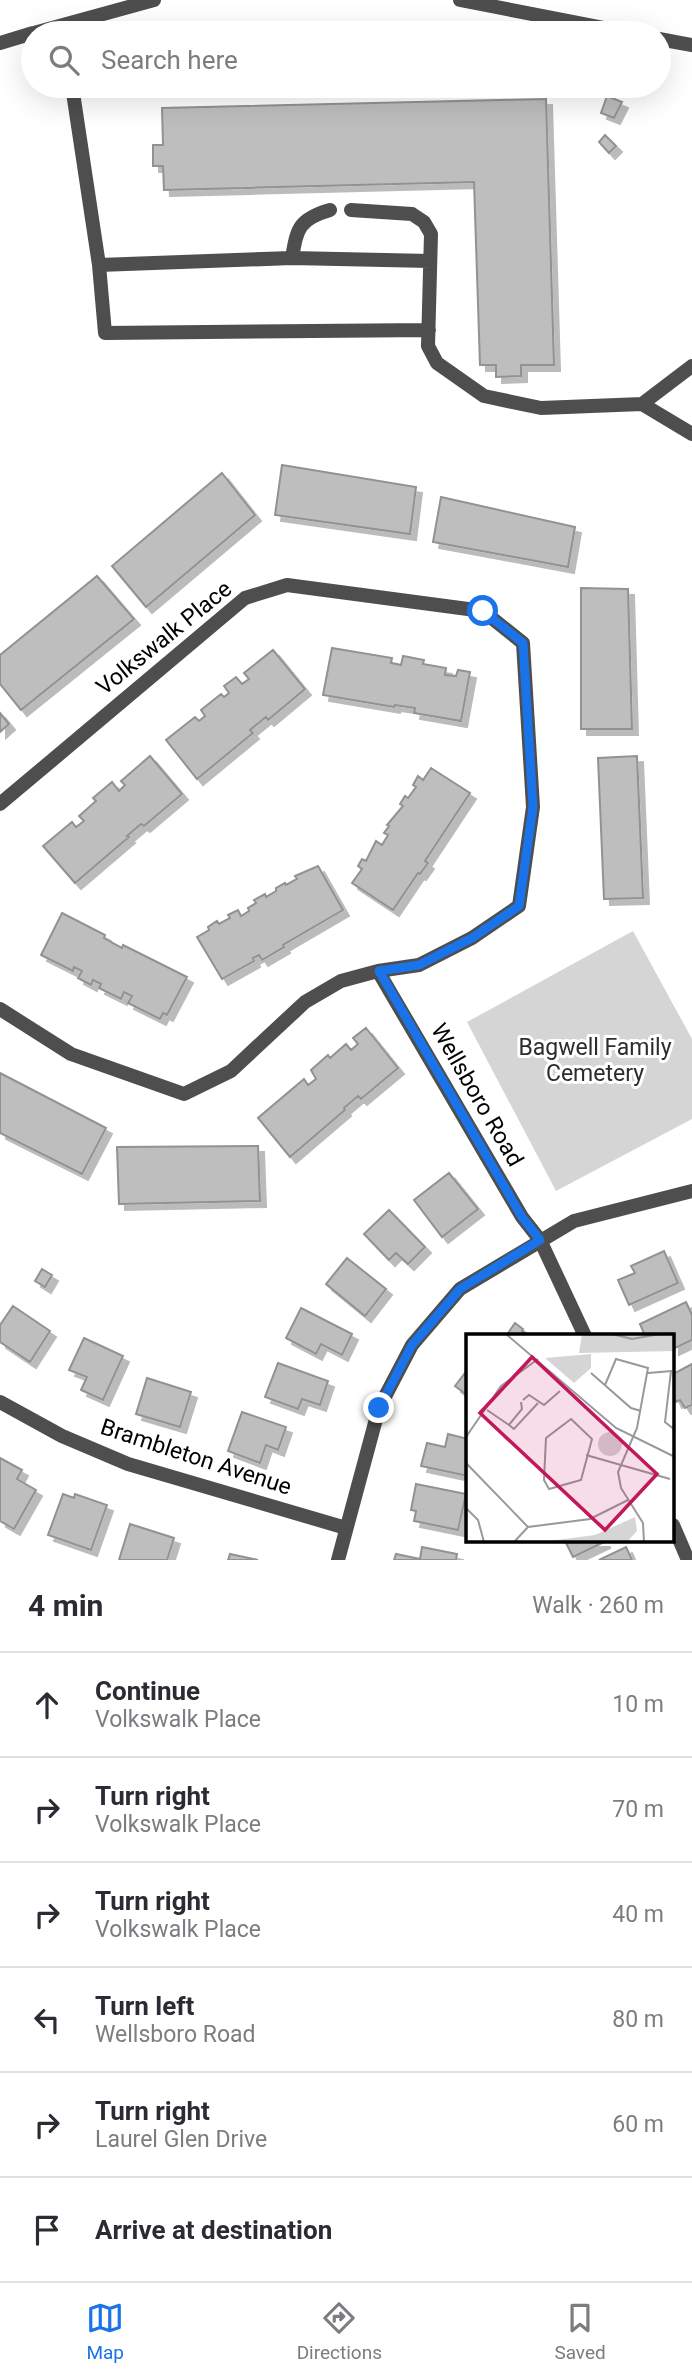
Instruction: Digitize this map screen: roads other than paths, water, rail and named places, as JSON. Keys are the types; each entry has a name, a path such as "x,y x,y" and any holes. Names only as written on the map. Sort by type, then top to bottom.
{"street":[{"path":"88,21 154,0"},
{"path":"460,0 568,21"},
{"path":"0,43 21,37"},
{"path":"671,41 692,45"},
{"path":"74,98 99,265 104,333 429,330"},
{"path":"292,258 296,232 310,216 330,210"},
{"path":"351,210 412,214 424,222 431,234 428,346 437,363 484,396 541,408 642,404 692,434"},
{"path":"99,265 292,258 430,261"},
{"path":"642,404 692,366"},
{"name":"Volkswalk Place","path":"0,804 245,598 287,585 483,611 523,643 533,807 519,906 472,938 419,965 379,971 341,981 305,1002 231,1071 184,1094 71,1054 0,1009"},
{"name":"Wellsboro Road","path":"379,971 522,1217 540,1240 584,1334"},
{"path":"338,1560 379,1408 412,1345 460,1289 574,1221 692,1191"},
{"name":"Brambleton Avenue","path":"0,1402 62,1436 128,1464 346,1528"},
{"path":"674,1527 688,1560"}],"park label":[{"name":"Bagwell Family Cemetery","path":"595,1060"}]}
